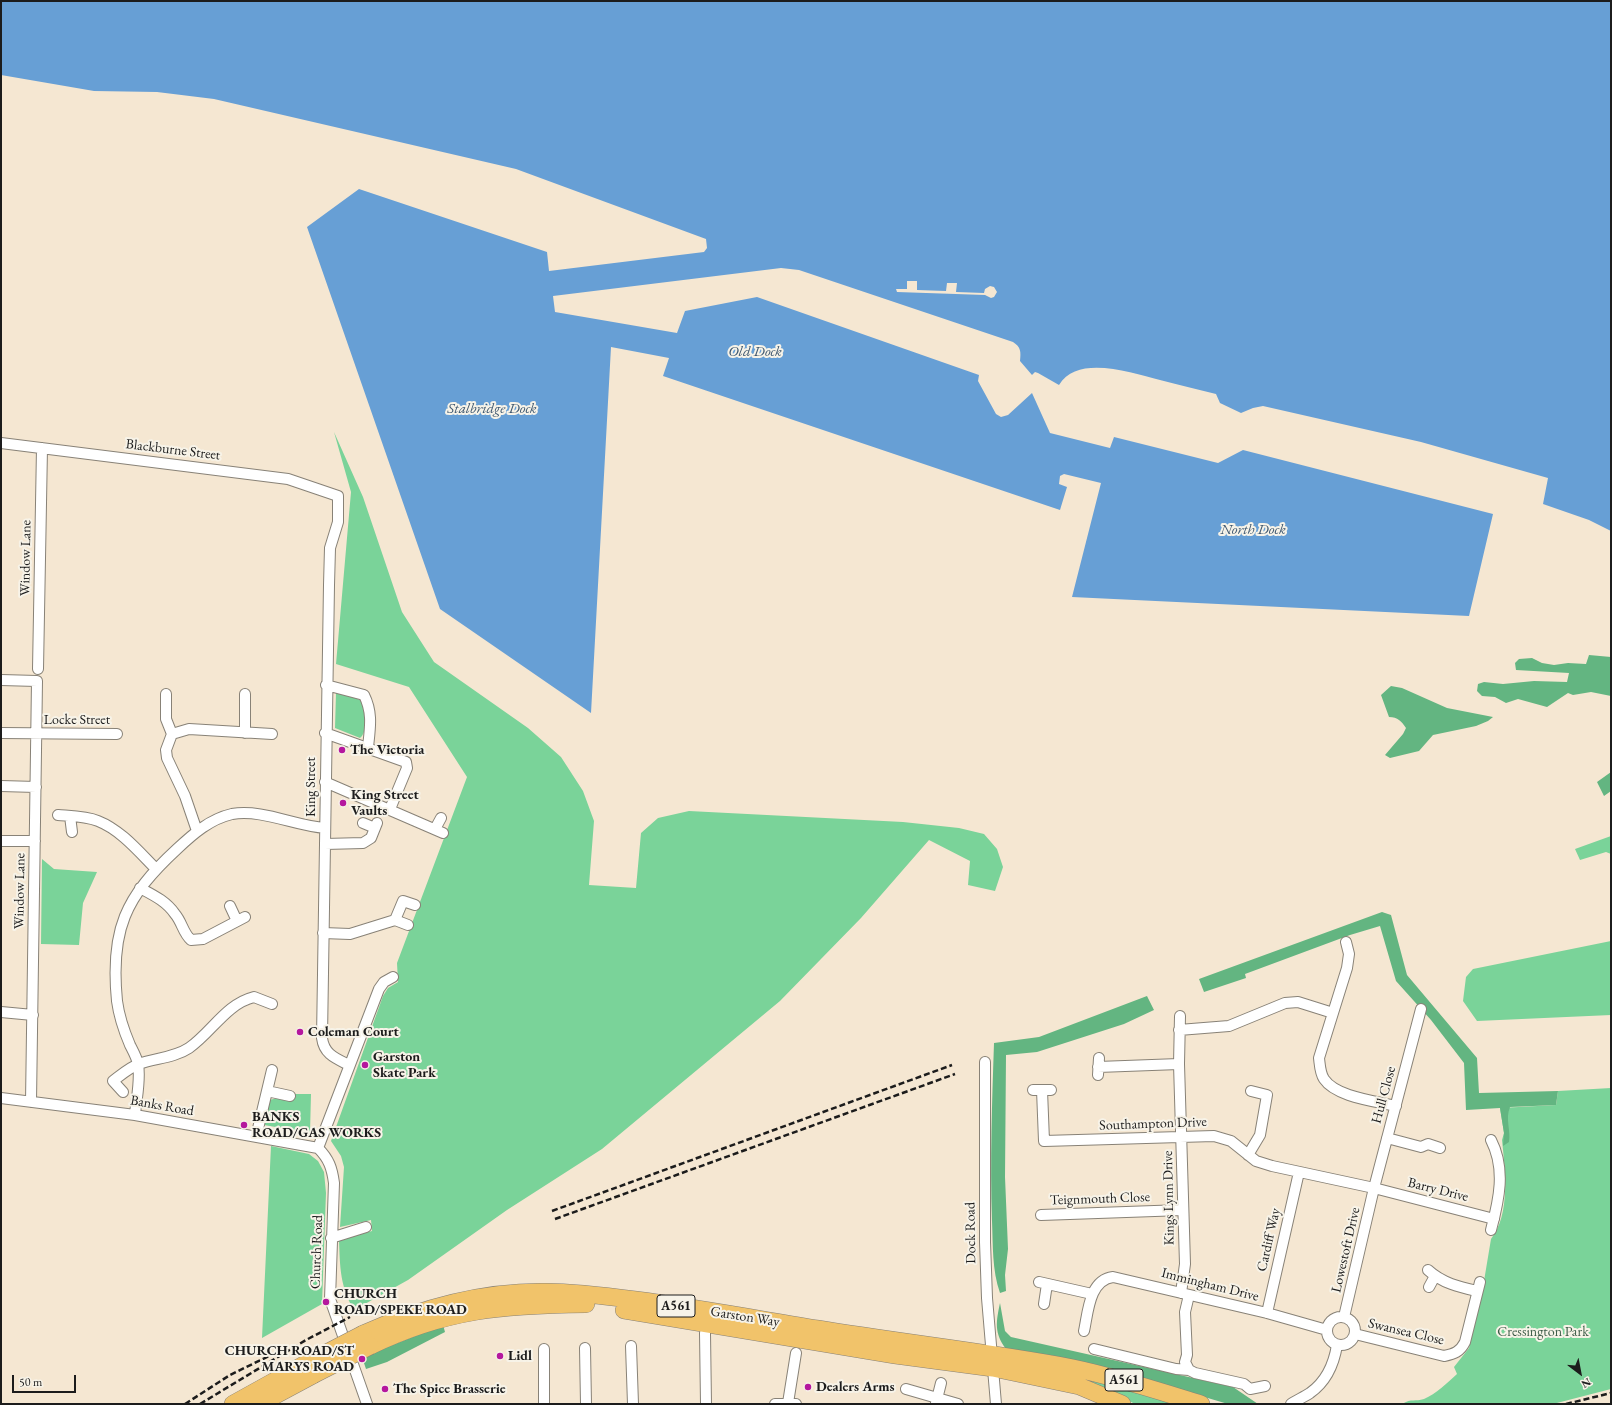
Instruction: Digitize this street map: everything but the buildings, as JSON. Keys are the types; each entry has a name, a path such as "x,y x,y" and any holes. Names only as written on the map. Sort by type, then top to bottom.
{"highway":[{"name":"Garston Way","path":"233,1404 310,1369 367,1340 457,1314 525,1305 590,1304 895,1355 992,1361 1082,1370 1135,1383 1201,1404"},
{"name":"Garston Way","path":"992,1361 1079,1386 1122,1404"},
{"name":"Garston Way","path":"259,1404 310,1369"}],"street":[{"name":"Blackburne Street","path":"1,443 288,479 338,496"},
{"name":"Window Lane","path":"38,669 42,448"},
{"name":"King Street","path":"338,496 338,522 330,548 326,685 323,1047 330,1055 349,1065"},
{"name":"Window Lane","path":"1,680 37,681 31,1102"},
{"path":"326,685 364,695 369,705 371,716 368,747"},
{"path":"166,694 166,719 172,734 166,750 167,758 185,796 197,831"},
{"path":"245,694 245,733"},
{"path":"172,734 188,728 272,734"},
{"name":"Locke Street","path":"1,733 117,734"},
{"path":"325,733 368,747 406,762 407,768 390,809"},
{"path":"325,782 439,831 441,818"},
{"path":"1,786 36,786"},
{"path":"135,1115 138,1064 122,1023 118,1004 115,975 118,940 123,920 140,888 156,869 197,831 217,819 233,814 253,814 312,827 325,828"},
{"path":"58,815 96,820 108,826 126,840 156,869"},
{"path":"70,816 72,832"},
{"path":"325,844 363,843 371,838 376,826 363,823"},
{"path":"1,841 35,841"},
{"path":"140,888 161,900 176,914 186,935 191,940 203,939 241,919 230,906"},
{"path":"395,920 403,901 415,905"},
{"path":"323,933 350,934 395,920 408,925"},
{"path":"1346,942 1349,954 1347,968 1319,1058 1320,1071 1324,1080 1331,1087 1342,1093 1396,1106"},
{"path":"318,1148 379,989 384,982 394,977"},
{"path":"123,1092 110,1083 138,1064 174,1055 186,1049 236,1004 244,999 254,997 272,1004"},
{"path":"1179,1030 1229,1026 1285,1003 1298,1002 1333,1013"},
{"name":"Hull Close","path":"1374,1188 1421,1009"},
{"path":"1,1012 33,1015"},
{"name":"Kings Lynn Drive","path":"1180,1016 1179,1064 1185,1264 1185,1331 1187,1355 1186,1362 1189,1370"},
{"name":"Dock Road","path":"985,1062 985,1242 996,1404"},
{"path":"1098,1067 1179,1064"},
{"path":"256,1137 272,1070"},
{"name":"Southampton Drive","path":"1042,1090 1044,1141 1214,1136 1230,1141 1256,1161 1272,1166 1374,1188"},
{"path":"267,1091 290,1096"},
{"path":"1248,1155 1260,1135 1267,1095 1251,1092"},
{"name":"Banks Road","path":"1,1098 135,1115 318,1148"},
{"path":"1387,1138 1421,1147 1428,1144 1440,1148"},
{"path":"1491,1140 1497,1157 1500,1180 1500,1192 1492,1230"},
{"name":"Church Road","path":"318,1148 328,1158 334,1183 330,1299 367,1404"},
{"name":"Cardiff Way","path":"1266,1313 1299,1172"},
{"name":"Barry Drive","path":"1374,1188 1494,1219"},
{"name":"Lowestoft Drive","path":"1344,1317 1374,1188"},
{"name":"Teignmouth Close","path":"1041,1215 1183,1210"},
{"path":"331,1238 366,1227"},
{"name":"Swansea Close","path":"1355,1334 1444,1356 1454,1354 1462,1348 1465,1342 1478,1286 1456,1286 1431,1273 1429,1287"},
{"name":"Immingham Drive","path":"1084,1331 1092,1294 1097,1285 1106,1278 1113,1277 1266,1313 1327,1330"},
{"path":"1044,1304 1043,1283 1092,1294"},
{"path":"1344,1317 1353,1324 1355,1334 1348,1343 1337,1345 1329,1338 1327,1330 1329,1323 1334,1319 1344,1317"},
{"path":"705,1333 706,1404"},
{"path":"1291,1404 1309,1394 1323,1382 1330,1372 1337,1345"},
{"path":"631,1346 633,1404"},
{"path":"585,1348 586,1404"},
{"path":"544,1349 544,1404"},
{"path":"1094,1349 1244,1384 1250,1392 1265,1386"},
{"path":"775,1404 792,1404 796,1353"},
{"path":"936,1401 941,1383"},
{"path":"906,1389 936,1401 958,1404"}],"green space":[{"path":"334,432 363,497 402,612 434,662 528,728 561,757 583,791 594,821 589,885 636,888 641,833 658,818 689,811 903,822 959,828 984,834 997,849 1003,867 995,891 968,885 970,861 929,840 861,918 780,1001 602,1149 507,1210 408,1280 354,1310 343,1285 340,1268 339,1240 372,1231 371,1220 340,1227 344,1167 341,1156 331,1141 383,996 388,988 398,982 397,963 467,777 409,687 336,664 351,492"},
{"path":"1589,655 1611,657 1611,696 1591,692 1573,695 1568,693 1547,707 1518,699 1506,703 1495,697 1482,696 1477,691 1478,684 1484,682 1503,684 1534,681 1567,682 1569,673 1516,670 1515,663 1519,659 1532,658 1542,663 1554,665 1568,663 1586,664"},
{"path":"1391,686 1402,688 1447,708 1493,717 1476,726 1433,735 1419,751 1390,758 1385,755 1403,734 1406,728 1399,720 1389,717 1381,695"},
{"path":"338,692 363,701 367,730 365,730 360,738 335,728 336,693"},
{"path":"1611,772 1611,791 1604,796 1597,782"},
{"path":"1611,836 1611,854 1606,852 1580,860 1575,849"},
{"path":"42,859 54,869 97,872 83,903 79,945 41,944"},
{"path":"1382,912 1391,915 1407,975 1477,1058 1479,1093 1558,1091 1556,1105 1510,1107 1508,1116 1509,1142 1503,1146 1504,1133 1500,1108 1466,1110 1464,1063 1431,1020 1396,981 1380,926 1350,935 1245,974 1246,978 1204,992 1199,979"},
{"path":"1611,941 1611,1015 1477,1021 1463,1001 1466,977 1473,969"},
{"path":"1147,996 1154,1010 1124,1024 1037,1052 1006,1055 1005,1177 1008,1249 1005,1275 1006,1291 1000,1293 997,1284 993,1257 991,1199 994,1043 1039,1037"},
{"name":"Cressington Park","path":"1611,1088 1611,1389 1553,1404 1402,1404 1408,1401 1424,1399 1441,1388 1457,1374 1454,1367 1469,1348 1481,1299 1491,1239 1502,1217 1504,1205 1505,1178 1502,1140 1504,1133 1500,1108 1556,1105 1558,1091"},
{"path":"295,1094 311,1094 310,1133 264,1125 269,1100 278,1098 289,1101"},
{"path":"271,1146 309,1154 318,1161 324,1172 326,1193 322,1304 262,1338"},
{"path":"1000,1303 1005,1331 1011,1337 1233,1387 1258,1404 1228,1404 1147,1380 1006,1349 999,1338 997,1327"},
{"path":"443,1325 445,1332 387,1362 366,1369 362,1357"},
{"path":"1025,1364 1187,1404 1135,1404 1098,1385"}],"water":[{"path":"1,1 1611,1 1611,531 1589,520 1543,504 1548,478 1421,442 1263,406 1241,413 1220,403 1216,394 1120,370 1092,368 1079,370 1068,376 1059,385 1038,373 1035,372 1032,375 1020,361 1020,350 1013,342 799,270 781,268 553,296 555,312 677,333 685,311 757,297 979,375 978,381 996,414 1001,417 1008,415 1032,393 1050,433 1110,448 1114,437 1218,463 1243,450 1493,514 1469,616 1072,597 1101,483 1064,474 1060,476 1059,484 1067,487 1060,510 663,376 669,358 611,347 591,713 440,609 307,227 359,189 547,252 549,271 704,252 707,248 706,239 516,169 214,99 157,92 94,91 1,75"}],"pier":[{"path":"907,281 917,281 917,290 946,291 947,283 957,283 956,292 984,293 985,289 990,286 994,287 997,292 994,297 991,298 985,295 897,292 896,289 907,289"}],"railway":[{"path":"552,1211 952,1065"},
{"path":"555,1219 955,1074"},
{"path":"200,1404 306,1340 350,1317"},
{"path":"185,1404 230,1375 271,1355"},
{"path":"1566,1404 1611,1393"}],"place":[{"name":"The Victoria","path":"342,750"},
{"name":"King Street Vaults","path":"343,803"},
{"name":"Coleman Court","path":"300,1032"},
{"name":"Garston Skate Park","path":"365,1065"},
{"name":"BANKS ROAD/GAS WORKS","path":"244,1125"},
{"name":"CHURCH ROAD/SPEKE ROAD","path":"326,1302"},
{"name":"Lidl","path":"500,1356"},
{"name":"CHURCH ROAD/ST MARYS ROAD","path":"362,1359"},
{"name":"Dealers Arms","path":"808,1387"},
{"name":"The Spice Brasserie","path":"385,1389"}],"water label":[{"name":"Old Dock","path":"755,352"},
{"name":"Stalbridge Dock","path":"492,409"},
{"name":"North Dock","path":"1253,530"}]}
